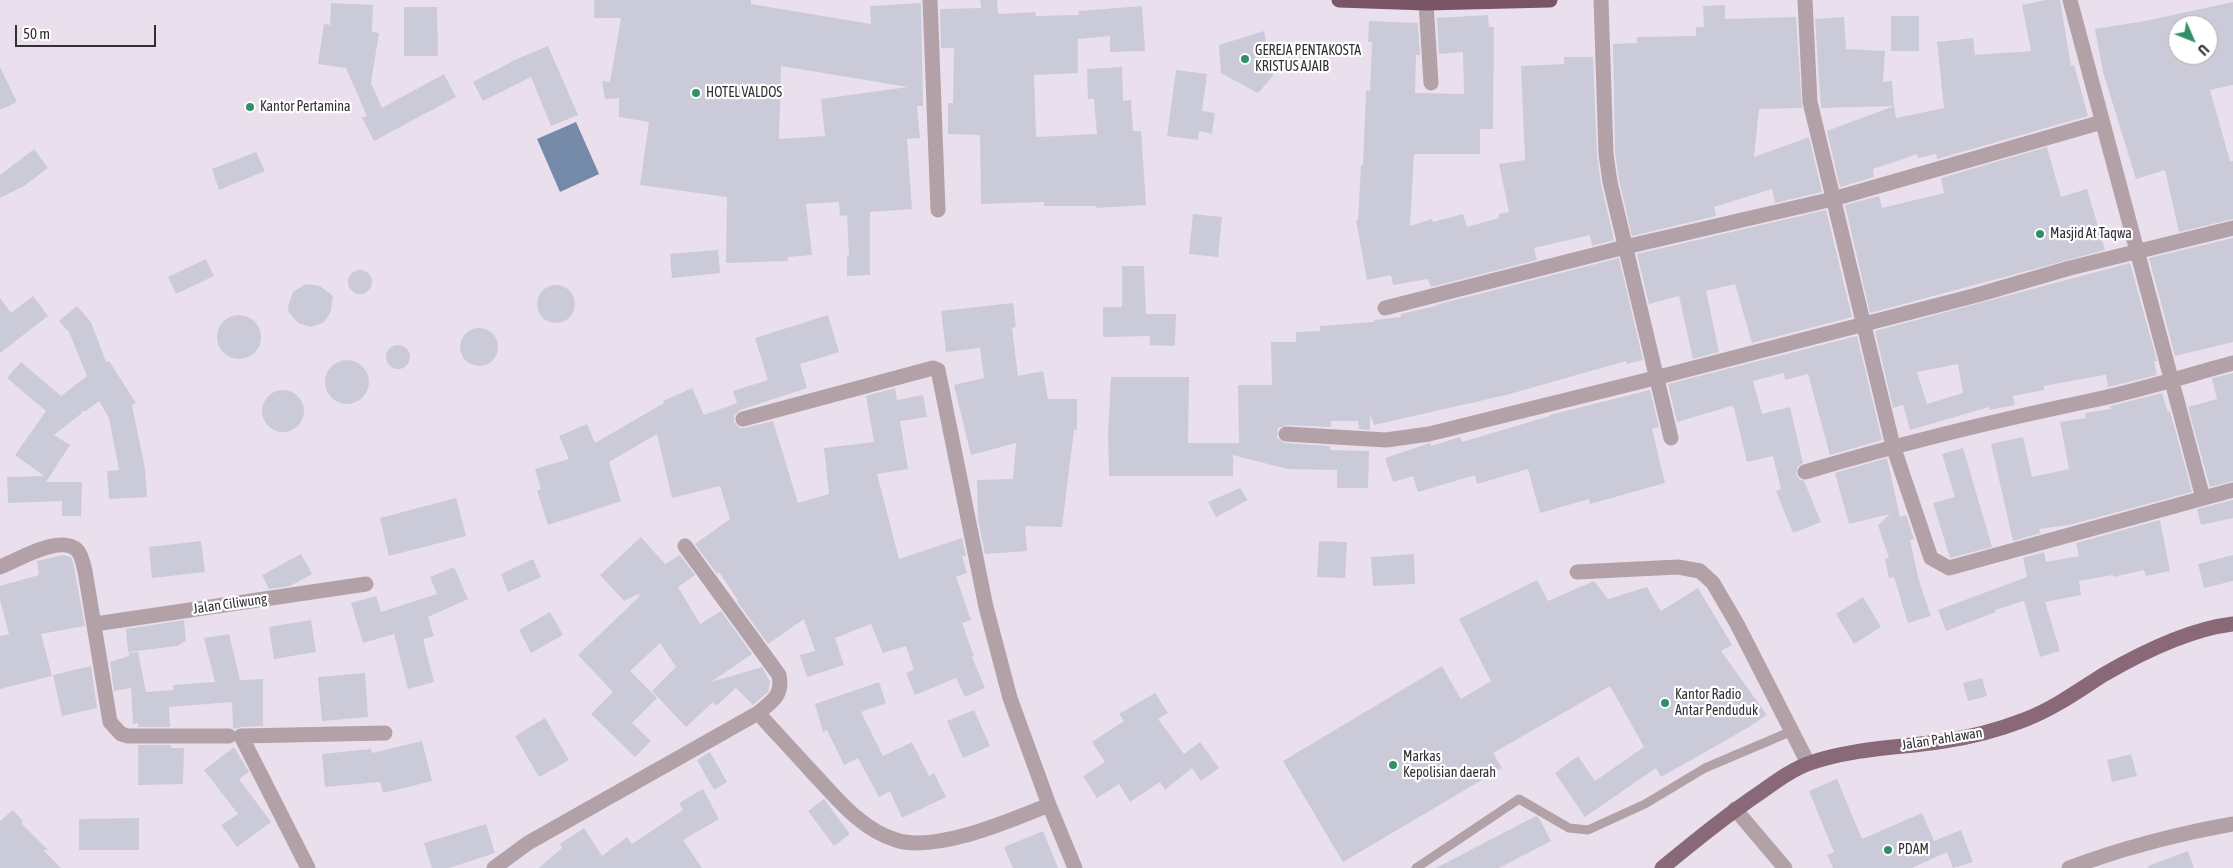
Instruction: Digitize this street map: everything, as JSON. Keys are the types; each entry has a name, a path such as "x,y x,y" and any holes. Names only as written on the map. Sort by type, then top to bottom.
{"highway":[{"path":"1339,0 1426,3 1550,0"}],"main road":[{"name":"Jalan Pahlawan","path":"1662,868 1735,809 1808,763 1866,750 1944,741 1983,734 2026,719 2058,704 2120,666 2163,644 2222,625 2233,624"}],"street":[{"path":"930,0 938,210"},
{"path":"1601,0 1606,154 1610,182 1655,378 1671,438"},
{"path":"1804,0 1808,84 1833,199 1865,324 1893,446 1927,551 1936,562 1949,568 2233,490"},
{"path":"2070,0 2203,498"},
{"path":"1426,3 1431,83"},
{"path":"1385,308 1625,247 1833,199 2102,122"},
{"path":"1286,434 1386,440 1404,439 1655,378 1865,324 2070,268 2233,228"},
{"path":"1805,472 1893,446 2060,406 2090,401 2233,363"},
{"path":"743,419 933,368 938,370 986,608 1010,698 1049,805 1075,868"},
{"path":"0,567 55,544 63,544 75,548 80,554 86,571 110,722 121,734 128,736 229,736"},
{"path":"494,868 528,842 758,713 779,695 781,684 779,674 684,546"},
{"path":"1577,572 1678,567 1700,572 1713,583 1737,624 1808,763"},
{"name":"Jalan Ciliwung","path":"95,624 366,584"},
{"path":"758,713 852,815 896,840 936,842 974,832 1049,805"},
{"path":"308,868 241,736 385,733"},
{"path":"1735,809 1786,868"},
{"path":"2070,868 2120,850 2169,836 2233,824"}],"lane":[{"path":"1416,868 1520,798 1569,828 1588,830 1644,804 1705,768 1792,731"}],"water":[{"path":"576,122 599,174 560,192 537,139"}],"building":[{"path":"594,0 751,0 751,4 871,24 870,6 921,3 923,106 917,106 920,138 907,139 912,209 870,212 870,275 847,276 847,256 849,256 847,215 840,216 839,202 806,204 812,255 788,257 788,261 726,263 727,197 640,185 649,122 619,117 619,98 605,99 602,81 610,82 621,18 594,18","holes":["781,66 908,87 821,99 825,136 779,139"]},
{"path":"980,0 997,0 998,14 1035,12 1036,16 1079,15 1078,11 1142,6 1145,51 1110,52 1110,36 1078,39 1078,73 1034,75 1036,137 1097,134 1094,99 1088,99 1087,69 1122,67 1123,101 1131,100 1133,131 1141,131 1146,205 1096,208 1096,206 1044,206 1044,202 981,204 980,135 948,134 948,103 953,103 954,48 941,48 940,9 981,8"},
{"path":"2046,0 2060,0 2071,66 2074,65 2088,116 1937,159 1936,154 1918,158 1917,154 1873,169 1874,177 1840,187 1827,131 1894,106 1896,118 1944,108 1937,42 1973,38 1975,55 2031,51 2022,5"},
{"path":"2233,2 2233,85 2210,90 2230,161 2233,161 2233,219 2179,232 2165,170 2136,179 2103,72 2095,29 2168,16 2168,65 2218,65 2218,15 2173,15"},
{"path":"331,3 373,5 372,32 379,33 371,83 382,108 444,74 456,97 374,141 362,118 367,116 346,68 318,64 324,24 330,25"},
{"path":"1725,5 1725,19 1796,17 1802,108 1759,109 1754,157 1809,137 1822,192 1775,203 1772,189 1714,207 1716,216 1632,236 1615,153 1613,44 1637,43 1637,37 1696,36 1696,27 1704,27 1703,6"},
{"path":"404,7 437,7 438,56 404,56"},
{"path":"1488,15 1489,27 1494,27 1493,129 1480,129 1480,154 1414,154 1410,226 1432,219 1433,222 1463,214 1467,227 1499,218 1499,214 1509,212 1499,164 1525,160 1521,66 1564,64 1564,57 1593,57 1597,155 1601,184 1614,240 1592,246 1590,235 1534,248 1537,260 1431,287 1428,279 1393,285 1391,275 1367,280 1356,220 1358,220 1361,165 1363,165 1366,91 1370,91 1372,42 1368,42 1369,21 1418,23 1420,55 1416,55 1415,93 1464,94 1463,52 1439,54 1437,18"},
{"path":"1891,16 1919,16 1919,51 1891,51"},
{"path":"1844,17 1846,49 1885,51 1883,82 1892,81 1894,106 1821,108 1815,19"},
{"name":"GEREJA PENTAKOSTA KRISTUS AJAIB","path":"1264,31 1273,76 1258,93 1221,73 1219,45"},
{"path":"548,46 578,115 551,126 531,77 483,101 473,82 517,59"},
{"path":"0,67 17,102 0,110"},
{"path":"1176,70 1207,74 1202,111 1215,113 1212,134 1199,131 1198,140 1167,136"},
{"path":"2047,147 2061,197 2087,189 2105,250 1870,313 1845,205 1879,196 1882,208 1944,193 1941,178"},
{"path":"34,149 48,168 24,186 0,198 0,175"},
{"path":"256,152 265,171 219,190 212,169"},
{"path":"1826,210 1852,317 1752,343 1735,284 1706,291 1719,352 1693,359 1679,296 1649,304 1637,254"},
{"path":"1193,214 1222,217 1218,257 1189,254"},
{"path":"2233,238 2233,342 2175,356 2149,258"},
{"path":"718,250 720,273 672,278 670,254"},
{"path":"1619,258 1643,360 1627,364 1626,361 1506,395 1374,425 1370,414 1370,430 1359,429 1358,421 1331,421 1331,427 1287,425 1278,428 1277,438 1285,443 1330,446 1330,450 1369,451 1368,488 1337,488 1337,470 1287,469 1233,455 1233,476 1109,476 1108,434 1111,377 1189,377 1188,443 1239,443 1238,385 1272,385 1271,342 1296,342 1296,332 1320,331 1320,326 1375,322 1374,320 1401,317 1401,314"},
{"path":"206,259 214,276 176,294 168,277"},
{"path":"2130,263 2157,361 2154,361 2157,375 2108,387 2106,375 2044,386 2044,390 2013,396 2015,405 1989,410 1989,407 1910,430 1903,405 1893,408 1875,331","holes":["1958,364 1963,393 1927,404 1917,372"]},
{"path":"1122,266 1144,266 1146,314 1176,314 1175,346 1150,345 1150,336 1103,337 1103,307 1122,307"},
{"path":"360,270 365,271 371,277 371,287 365,293 360,294 355,293 349,287 348,282 349,277 355,271"},
{"path":"306,284 320,286 333,296 331,311 327,318 323,323 310,327 298,323 289,313 288,306 293,292"},
{"path":"556,285 569,291 575,304 569,317 556,323 543,317 537,304 543,291"},
{"path":"33,296 48,316 0,353 0,298 11,313"},
{"path":"1013,303 1016,327 1012,328 1018,376 1043,371 1048,399 1077,399 1077,430 1074,430 1062,527 1025,526 1027,551 985,554 978,520 977,480 1013,479 1016,443 971,455 954,385 984,378 980,348 946,352 941,311"},
{"path":"77,306 91,322 106,362 109,361 136,403 132,405 145,469 147,497 109,499 107,471 119,470 109,418 99,401 86,411 82,411 82,413 54,435 70,445 46,482 82,482 81,516 62,516 62,501 8,503 7,477 44,476 15,455 46,411 7,378 21,362 61,396 87,376 69,332 59,321"},
{"path":"239,315 251,319 257,325 261,337 257,349 251,355 239,359 227,355 221,349 217,337 221,325 227,319"},
{"path":"828,315 839,352 800,364 807,388 740,410 734,416 734,422 740,428 745,428 773,421 798,503 829,494 824,448 874,442 866,396 895,388 897,400 923,395 927,417 900,421 908,469 877,474 899,559 962,538 966,556 962,556 967,573 956,577 971,620 962,623 974,656 972,657 985,688 965,697 956,678 915,695 906,673 914,670 906,646 883,653 871,624 835,638 844,665 807,677 800,655 815,651 804,619 768,644 719,572 717,574 695,544 730,519 720,486 672,498 657,434 609,462 621,501 548,525 537,491 541,489 535,469 569,459 559,436 587,424 595,443 664,403 663,401 692,388 704,415 737,403 733,391 768,380 755,338"},
{"path":"479,328 492,334 498,347 492,360 479,366 466,360 460,347 466,334"},
{"path":"1857,336 1882,440 1830,455 1808,374 1785,380 1784,373 1753,381 1762,414 1790,407 1803,463 1798,466 1796,474 1799,479 1804,481 1821,522 1793,533 1776,491 1781,489 1773,456 1747,462 1734,408 1731,406 1677,422 1668,384"},
{"path":"398,345 403,346 409,352 409,362 403,368 398,369 393,368 387,362 386,357 387,352 393,346"},
{"path":"347,360 359,364 365,370 369,382 365,394 359,400 347,404 335,400 329,394 325,382 329,370 335,364"},
{"path":"2233,373 2233,481 2210,487 2188,407 2217,399 2212,378"},
{"path":"287,390 295,393 301,399 304,411 301,423 295,429 279,432 271,429 265,423 262,407 265,399 271,393"},
{"path":"1650,390 1659,427 1652,429 1665,483 1590,504 1589,499 1540,513 1528,469 1477,484 1475,475 1418,492 1413,476 1393,482 1385,458 1430,443 1431,446 1460,437 1462,442 1550,415"},
{"path":"2162,393 2168,412 2170,411 2192,492 2069,525 2039,529 2040,533 2013,541 1991,444 2023,437 2032,477 2069,469 2060,422 2086,418 2085,413 2111,409 2110,406"},
{"path":"1963,448 1992,547 1950,558 1933,503 1955,497 1942,454"},
{"path":"1887,458 1900,517 1906,515 1914,539 1910,540 1919,581 1931,616 1908,623 1894,577 1889,578 1885,559 1889,558 1878,525 1890,514 1849,524 1835,473"},
{"path":"1240,488 1248,500 1216,517 1208,502"},
{"path":"456,498 466,536 389,556 380,518"},
{"path":"2233,500 2233,518 2201,525 2197,509"},
{"path":"2160,520 2170,571 2146,576 2144,570 2114,577 2113,575 2079,581 2081,595 2045,602 2060,651 2040,657 2024,601 1995,610 1996,612 1946,631 1938,610 2027,577 2023,558 2044,552 2046,562 2079,556 2076,543"},
{"path":"641,537 665,564 680,555 695,575 678,587 700,624 721,611 752,654 711,682 762,667 770,682 768,692 753,705 736,688 716,706 713,702 686,727 652,691 676,667 660,643 630,671 657,698 632,723 651,741 635,757 591,714 613,692 578,655 640,596 638,594 624,601 600,575"},
{"path":"201,541 205,572 152,578 149,547"},
{"path":"1319,541 1347,542 1345,578 1317,577"},
{"path":"301,554 312,574 290,586 269,589 262,575"},
{"path":"1414,554 1415,584 1373,586 1371,557"},
{"path":"63,555 71,557 73,562 85,626 41,634 52,676 0,689 0,636 9,634 0,600 0,586 39,575 37,561"},
{"path":"2233,555 2233,581 2204,588 2198,564"},
{"path":"533,559 541,577 508,592 501,574"},
{"path":"454,567 468,599 428,617 434,636 423,639 434,682 408,689 394,634 363,643 351,603 376,596 381,612 437,594 430,577"},
{"path":"1537,580 1548,601 1594,581 1608,599 1647,587 1661,611 1698,588 1732,645 1721,651 1767,715 1661,777 1656,768 1585,817 1555,773 1578,756 1595,781 1644,747 1610,686 1493,753 1502,768 1343,862 1283,761 1442,666 1461,699 1491,681 1459,619"},
{"path":"1863,597 1881,627 1854,644 1836,614"},
{"path":"550,612 563,635 531,653 519,630"},
{"path":"184,620 186,641 177,646 128,652 126,629"},
{"path":"311,620 316,652 274,659 269,627"},
{"path":"229,634 240,680 263,679 263,726 233,728 232,702 169,707 170,727 138,727 138,723 133,724 131,688 114,691 110,662 129,656 129,653 138,652 146,692 174,690 173,685 215,682 204,638"},
{"path":"91,666 97,708 62,716 53,675"},
{"path":"365,673 368,717 322,721 318,677"},
{"path":"1982,678 1987,696 1968,701 1963,683"},
{"path":"879,682 886,703 861,712 883,756 912,742 929,776 934,773 946,797 902,818 890,791 879,797 858,758 844,765 827,730 823,732 815,704"},
{"path":"1155,693 1168,713 1158,719 1184,754 1200,742 1219,768 1201,781 1192,768 1165,790 1160,782 1130,802 1119,784 1097,798 1083,776 1105,762 1092,742 1124,721 1119,714"},
{"path":"974,710 990,746 963,758 947,721"},
{"path":"545,718 569,760 539,777 515,736"},
{"path":"422,741 432,781 383,793 380,782 325,787 322,754 371,749 372,753"},
{"path":"138,745 171,745 171,748 184,748 183,784 138,785"},
{"path":"234,747 249,772 239,779 271,822 237,847 221,825 238,814 204,770"},
{"path":"710,752 727,782 714,790 697,760"},
{"path":"2131,754 2137,776 2112,782 2107,760"},
{"path":"1837,779 1862,839 1922,813 1934,841 1961,830 1973,862 1953,868 1947,852 1912,868 1833,868 1827,855 1834,852 1809,791"},
{"path":"703,789 719,819 683,840 702,868 539,868 562,848 560,844 584,828 602,856 627,837 632,844 683,810 679,803"},
{"path":"824,799 850,834 834,846 808,811"},
{"path":"13,810 23,821 21,823 48,850 43,850 61,868 0,868 0,821"},
{"path":"1536,816 1539,818 1551,841 1499,868 1436,868"},
{"path":"139,818 139,850 79,850 79,819"},
{"path":"486,824 495,853 449,868 432,868 424,843"},
{"path":"1043,831 1058,868 1013,868 1004,847"},
{"path":"2188,851 2194,868 2148,868 2148,866"}],"place":[{"name":"GEREJA PENTAKOSTA KRISTUS AJAIB","path":"1245,59"},
{"name":"HOTEL VALDOS","path":"696,93"},
{"name":"Kantor Pertamina","path":"250,107"},
{"name":"Masjid At Taqwa","path":"2040,234"},
{"name":"Kantor Radio Antar Penduduk","path":"1665,703"},
{"name":"Markas Kepolisian daerah","path":"1393,765"},
{"name":"PDAM","path":"1888,850"}]}
